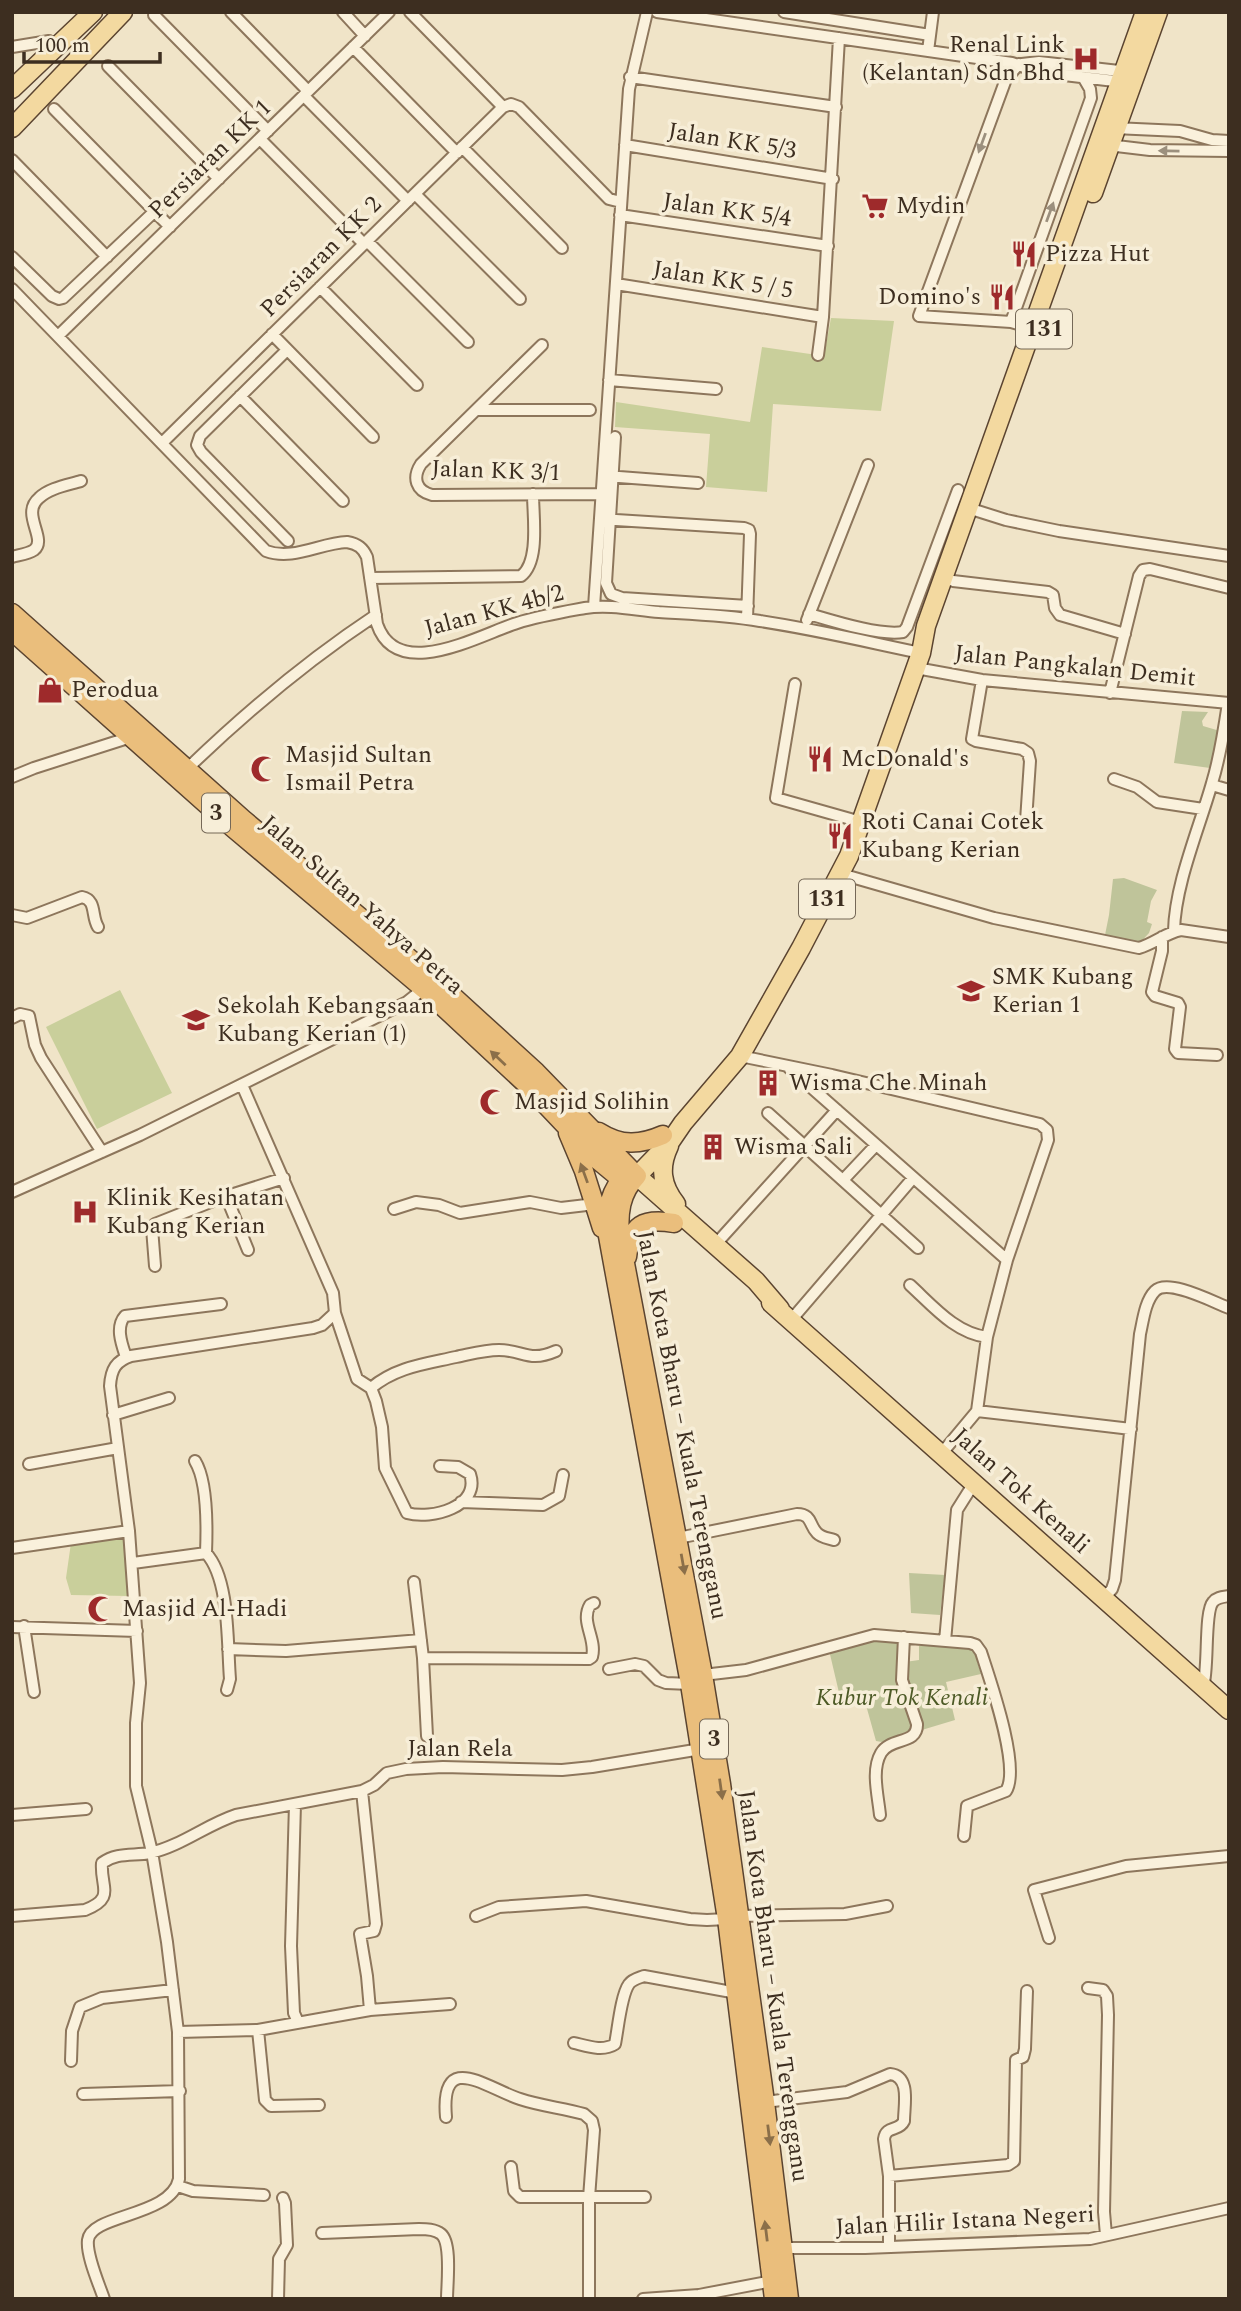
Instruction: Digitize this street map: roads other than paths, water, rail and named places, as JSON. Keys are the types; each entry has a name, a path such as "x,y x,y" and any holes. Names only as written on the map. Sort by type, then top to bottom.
{"highway":[{"name":"Jalan Sultan Yahya Petra","path":"12,613 429,984 599,1160 629,1178"},
{"name":"Jalan Sultan Yahya Petra","path":"12,631 232,827 536,1072 584,1123 629,1178"},
{"path":"564,1123 619,1263"},
{"path":"584,1123 606,1137 626,1143 666,1139"},
{"name":"Jalan Kota Bharu – Kuala Terengganu","path":"629,1178 619,1214 619,1263 696,1680 765,2102 789,2299"},
{"path":"619,1263 638,1226 646,1221 674,1223"},
{"name":"Jalan Kota Bharu – Kuala Terengganu","path":"619,1263 678,1538 696,1680 701,1749 733,1917 737,1993 773,2290"}],"main road":[{"path":"12,74 79,12"},
{"path":"12,89 93,12"},
{"path":"12,110 116,12"},
{"path":"12,128 123,12"},
{"name":"131","path":"1128,78 1145,12"},
{"name":"131","path":"629,1178 683,1123 740,1056 841,874 919,661 950,536 972,513 1128,78 1158,12"},
{"name":"131","path":"919,661 936,630 953,581 972,513 1032,328 1107,136"},
{"path":"666,1139 662,1165 665,1187 693,1226"},
{"name":"Jalan Sultan Yahya Petra","path":"629,1178 674,1223"},
{"name":"Jalan Tok Kenali","path":"629,1178 715,1245 786,1314 1229,1710"},
{"name":"Jalan Tok Kenali","path":"674,1223 749,1287 786,1314"}],"street":[{"path":"231,12 306,94 520,299"},
{"path":"342,12 365,36"},
{"name":"Persiaran KK 1","path":"60,335 389,12"},
{"path":"410,12 507,106 519,107 609,199 621,202"},
{"path":"597,607 608,476 609,380 625,145 631,77 647,12"},
{"path":"657,12 1019,64 1040,72 1128,78"},
{"path":"784,12 928,35"},
{"path":"925,51 931,12"},
{"path":"154,15 366,242 468,342"},
{"path":"864,42 867,25"},
{"path":"818,355 833,179 839,38"},
{"path":"12,47 49,41"},
{"path":"354,47 562,248"},
{"path":"1032,328 1011,322 919,316 1006,79 1019,64 1040,62 1128,78"},
{"path":"108,66 219,179"},
{"name":"Jalan KK 5/3","path":"631,77 836,107"},
{"path":"1011,322 1091,98 1090,89 1083,77"},
{"name":"Persiaran KK 2","path":"162,443 507,106"},
{"path":"54,109 170,227"},
{"path":"1107,136 1180,131 1212,140 1229,141"},
{"path":"1107,136 1150,150 1229,151"},
{"name":"Jalan KK 5/3","path":"625,145 833,179"},
{"path":"12,160 107,257"},
{"path":"12,257 52,296 59,299 66,296 155,211"},
{"name":"Jalan KK 5/4","path":"620,215 828,246"},
{"name":"Jalan KK 5 / 5","path":"616,284 823,317"},
{"path":"320,287 417,386"},
{"name":"Jalan KK 4b/2","path":"12,289 60,335 260,546 274,554 291,554 339,542 356,544 363,550 368,558 380,634 387,642 410,653 425,654 519,622 597,607 747,619 803,629 919,661"},
{"path":"272,334 373,437"},
{"name":"Jalan KK 3/1","path":"542,345 421,464 415,477 420,490 432,495 602,494"},
{"path":"287,349 200,436 197,444 201,452 288,541"},
{"path":"609,380 716,388"},
{"path":"220,386 237,399 343,501"},
{"path":"476,410 590,410"},
{"path":"615,437 602,494 606,583 611,594 622,598 748,606"},
{"path":"803,629 868,465"},
{"path":"608,476 698,483"},
{"path":"12,557 31,551 38,545 32,513 35,501 45,493 81,481"},
{"path":"809,614 851,625 903,632 950,536 958,490"},
{"path":"370,578 521,576 527,571 533,557 533,494"},
{"path":"239,524 256,508"},
{"path":"972,513 1059,531 1229,556"},
{"path":"605,520 747,528 750,534 747,619"},
{"path":"1110,693 1139,576 1143,570 1150,569 1229,588"},
{"path":"953,581 1048,592 1053,595 1055,608 1060,615 1125,634"},
{"path":"597,607 611,594"},
{"path":"187,769 217,740 330,645 376,615"},
{"name":"Jalan Pangkalan Demit","path":"919,661 982,680 1228,703"},
{"path":"982,680 972,739 1023,749 1028,753 1030,761 1026,821"},
{"path":"795,684 776,798 861,822"},
{"path":"1174,931 1175,915 1222,745 1228,703"},
{"path":"12,777 131,737"},
{"path":"1114,779 1137,787 1157,802 1203,809"},
{"path":"1212,785 1229,790"},
{"path":"841,874 994,918 1139,948 1149,946 1174,931 1188,930 1229,937"},
{"path":"13,917 27,918 82,897 89,898 92,902 93,916 98,928"},
{"path":"1162,937 1162,951 1152,992 1155,996 1178,1003 1180,1007 1175,1049 1178,1053 1217,1055"},
{"path":"12,1178 16,1191 102,1152 407,1002 429,984"},
{"path":"12,1018 20,1014 29,1016 35,1045 41,1058 102,1152"},
{"path":"740,1056 832,1075 1044,1126 1047,1130 1048,1140 1007,1260 987,1337 977,1411 942,1453"},
{"path":"786,1066 1007,1260"},
{"path":"821,1096 829,1086 832,1075"},
{"path":"242,1085 333,1293 335,1313 357,1379 371,1388 382,1427 385,1468 407,1513 439,1514 461,1502 471,1491 470,1474 458,1467 440,1466"},
{"path":"715,1245 837,1110"},
{"path":"768,1113 918,1248"},
{"path":"843,1180 876,1145"},
{"path":"155,1266 152,1230 154,1225 226,1196 284,1178"},
{"path":"786,1314 913,1178"},
{"path":"226,1196 248,1250"},
{"path":"394,1209 416,1202 439,1205 460,1213 530,1202 561,1208 595,1204"},
{"path":"910,1285 952,1323 969,1333 987,1337"},
{"path":"1104,1598 1112,1589 1115,1580 1140,1334 1154,1293 1163,1286 1169,1286 1229,1308"},
{"path":"126,1357 121,1343 120,1323 125,1316 221,1304"},
{"path":"104,2299 89,2250 90,2234 96,2227 167,2199 178,2186 180,2091 173,1990 152,1853 136,1786 136,1723 140,1683 133,1563 113,1415 111,1374 115,1366 126,1357 313,1328 322,1325 335,1313"},
{"path":"371,1388 396,1372 480,1351 514,1352 535,1358 556,1352"},
{"path":"113,1415 169,1398"},
{"path":"977,1411 1131,1429"},
{"path":"29,1464 118,1448"},
{"path":"195,1461 199,1468 204,1497 206,1553 218,1570 224,1606 230,1679 227,1690"},
{"path":"461,1502 543,1506 559,1496 563,1475"},
{"path":"945,1641 957,1510 974,1483"},
{"path":"678,1538 804,1514 817,1533 834,1540"},
{"path":"12,1548 129,1531"},
{"path":"133,1563 206,1553"},
{"path":"414,1582 423,1658 427,1736"},
{"path":"1203,1686 1210,1607 1217,1599 1229,1596"},
{"path":"423,1658 589,1659 594,1650 586,1616 590,1605 594,1603"},
{"path":"34,1692 18,1627 137,1631"},
{"path":"609,1670 628,1664 639,1665 666,1683 696,1680 746,1670 874,1635 976,1645 981,1652 1004,1729 1011,1778 1006,1791 967,1805 964,1836"},
{"path":"880,1815 876,1768 880,1755 886,1745 914,1737 918,1731 902,1681 904,1637"},
{"path":"228,1649 286,1651 421,1640"},
{"name":"Jalan Rela","path":"12,1916 65,1913 96,1906 105,1893 102,1863 110,1857 152,1853 236,1815 362,1791 374,1785 387,1773 443,1767 562,1770 592,1768 701,1749"},
{"path":"362,1791 376,1924 374,1931 360,1934 370,2010"},
{"path":"295,1804 290,1946 298,2022"},
{"path":"12,1815 86,1810"},
{"path":"1049,1938 1034,1890 1126,1866 1229,1856"},
{"path":"476,1916 499,1907 586,1901 707,1920 845,1914 887,1906"},
{"path":"574,2043 600,2048 609,2048 615,2044 628,1985 644,1976 737,1993"},
{"path":"1088,1988 1103,1990 1108,2006 1104,2212 1106,2235"},
{"path":"71,2061 72,2031 80,2007 102,1998 173,1990"},
{"path":"889,2176 1008,2165 1014,2161 1016,2060 1023,2057 1025,2049 1027,1991"},
{"path":"178,2032 258,2029 370,2010 450,2004"},
{"path":"258,2029 265,2099 268,2104 320,2105"},
{"path":"765,2102 847,2092 890,2074 897,2074 902,2079 904,2121 902,2125 885,2133 884,2149 889,2176 889,2247"},
{"path":"446,2117 445,2094 449,2083 467,2078 519,2099 584,2114 592,2121 594,2130 589,2198 589,2299"},
{"path":"83,2094 180,2091"},
{"path":"511,2167 517,2196 645,2197"},
{"path":"178,2186 193,2191 264,2195"},
{"path":"278,2299 279,2259 287,2245 283,2198"},
{"name":"Jalan Hilir Istana Negeri","path":"783,2248 889,2247 1090,2239 1229,2208"},
{"path":"322,2233 419,2229 442,2234 448,2259 447,2299"},
{"path":"643,2299 773,2290"}],"place":[{"name":"Renal Link (Kelantan) Sdn Bhd","path":"1086,59"},
{"name":"Mydin","path":"875,206"},
{"name":"Pizza Hut","path":"1024,254"},
{"name":"Domino's","path":"1002,297"},
{"name":"Perodua","path":"50,690"},
{"name":"McDonald's","path":"820,759"},
{"name":"Masjid Sultan Ismail Petra","path":"264,769"},
{"name":"Roti Canai Cotek Kubang Kerian","path":"840,836"},
{"name":"SMK Kubang Kerian 1","path":"971,991"},
{"name":"Sekolah Kebangsaan Kubang Kerian (1)","path":"196,1020"},
{"name":"Wisma Che Minah","path":"768,1083"},
{"name":"Masjid Solihin","path":"493,1102"},
{"name":"Wisma Sali","path":"713,1147"},
{"name":"Klinik Kesihatan Kubang Kerian","path":"85,1212"},
{"name":"Masjid Al-Hadi","path":"101,1609"}],"park label":[{"name":"Kubur Tok Kenali","path":"902,1698"}]}
